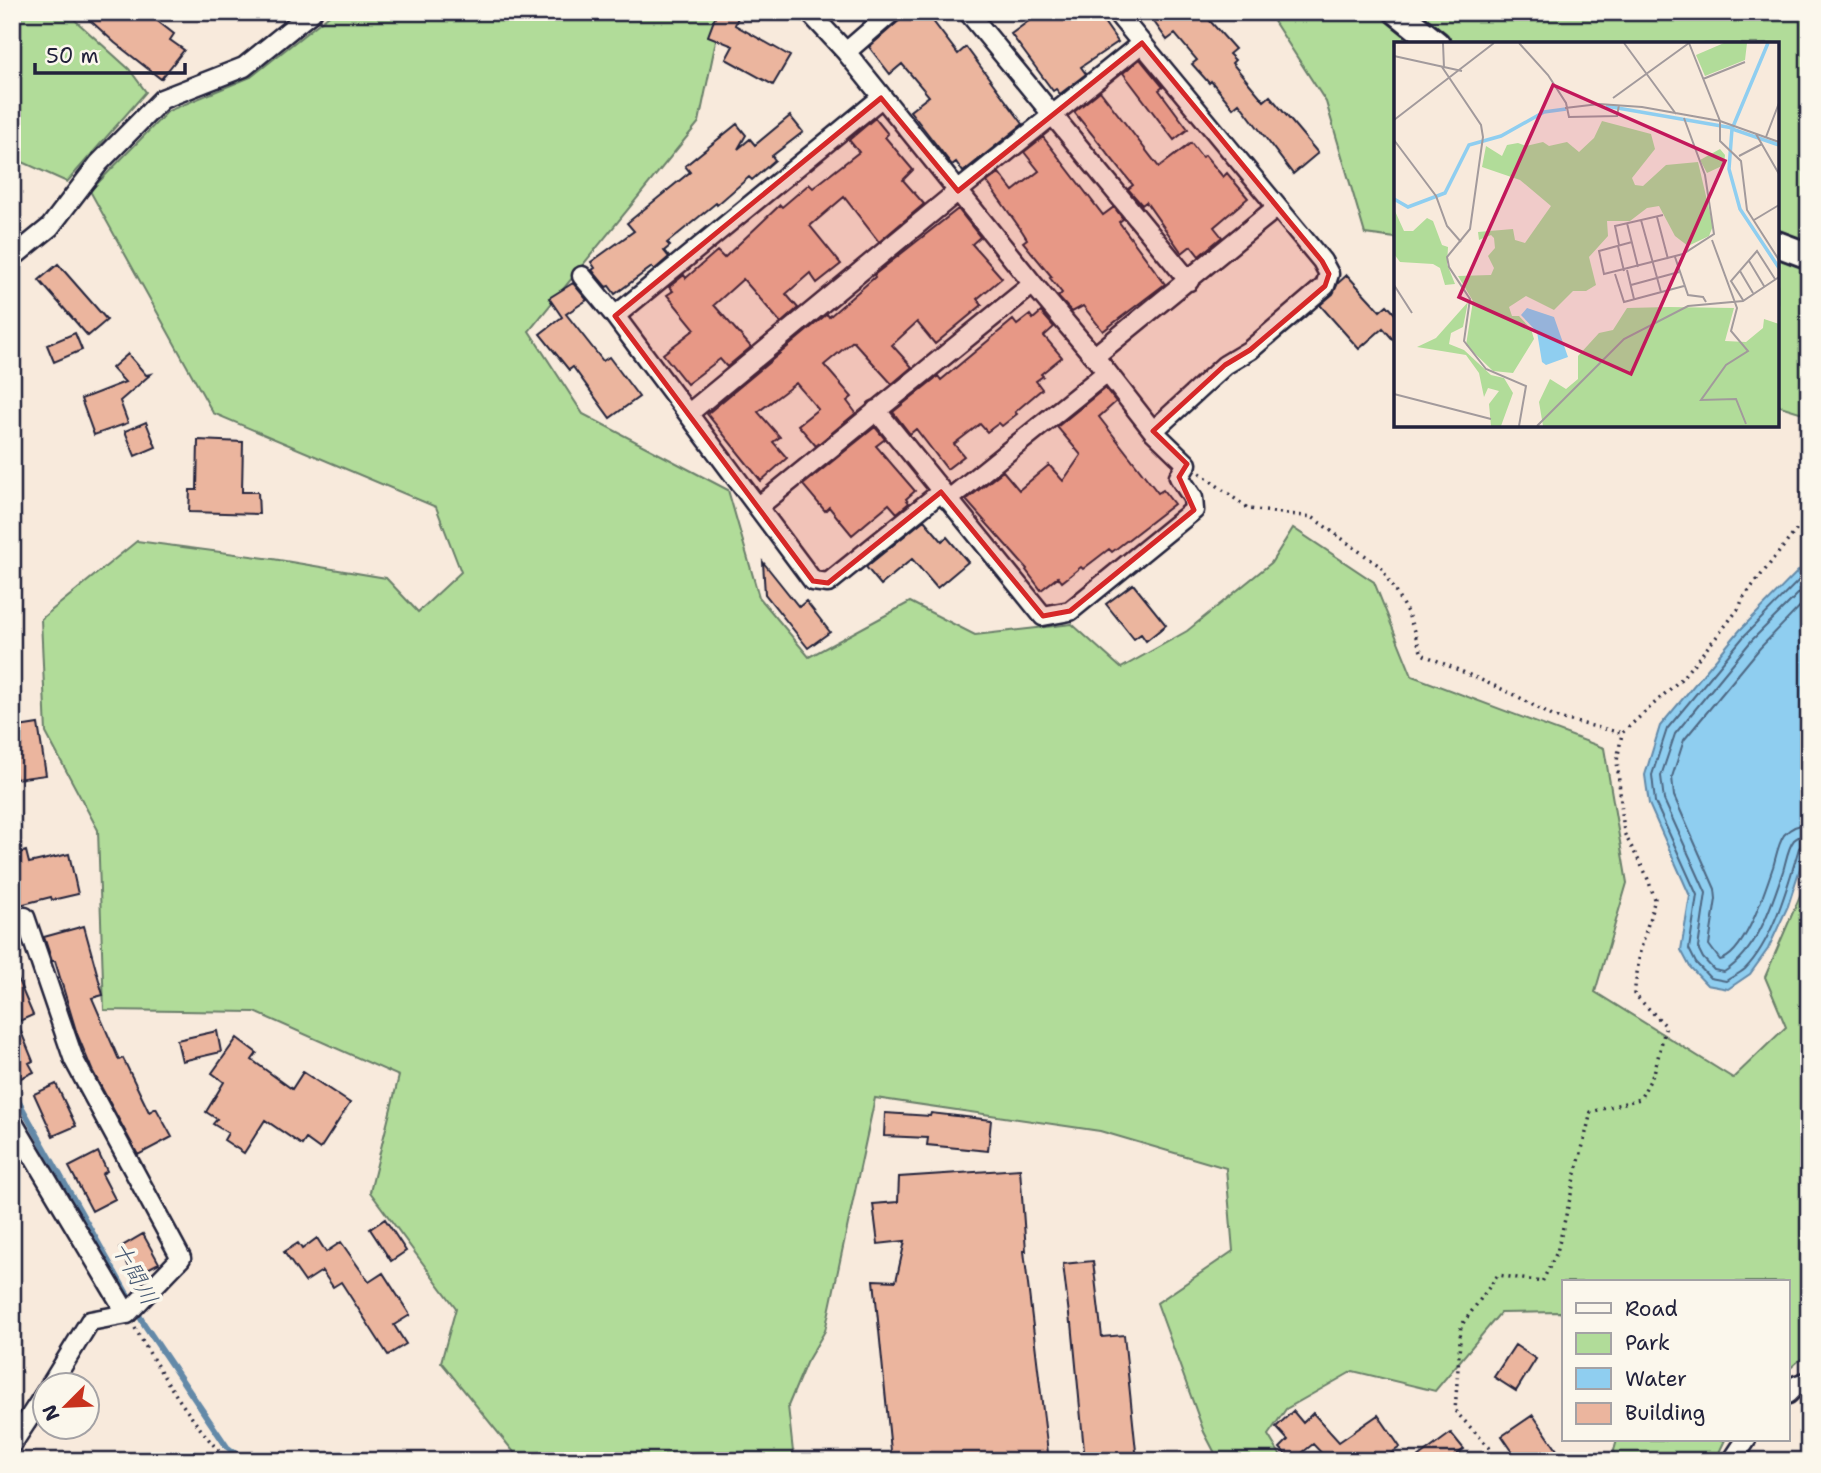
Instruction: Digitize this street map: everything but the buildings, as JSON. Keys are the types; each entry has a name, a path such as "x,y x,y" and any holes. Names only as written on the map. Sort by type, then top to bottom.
{"street":[{"path":"12,258 50,227 99,163 162,99 244,67 312,12"},
{"path":"809,12 846,52 1033,284 1095,356 1153,431 1188,464 1179,477 1194,498 1194,510 1070,611 1043,616 876,410"},
{"path":"846,52 892,12"},
{"path":"968,12 1189,281"},
{"path":"1116,12 1322,261 1329,274 1325,286 1251,350 1225,365 1153,431"},
{"path":"1397,12 1434,42"},
{"path":"688,414 1142,43"},
{"path":"615,316 881,98"},
{"path":"1095,356 1276,208"},
{"path":"1779,245 1809,256"},
{"path":"582,276 615,316 813,581 828,583 1107,372"},
{"path":"758,508 1033,284"},
{"path":"12,919 25,916 74,1060 181,1258 127,1314 90,1321 58,1372"},
{"path":"12,1121 127,1314"},
{"path":"1790,1392 1797,1385 1809,1381"},
{"path":"12,1444 32,1413"},
{"path":"1732,1461 1745,1442"}],"path":[{"path":"1188,464 1249,509 1312,517 1381,567 1408,614 1422,654 1515,695 1554,718 1622,733"},
{"path":"1496,1461 1489,1447 1455,1411 1461,1326 1498,1275 1542,1282 1557,1252 1591,1112 1640,1099 1654,1073 1666,1026 1634,994 1640,952 1655,899 1646,874 1624,833 1617,761 1622,733 1681,680 1809,514"},
{"path":"127,1314 151,1357 211,1444 228,1461"}],"highlighted area":[{"path":"1142,43 1322,261 1329,274 1325,286 1250,350 1225,365 1153,431 1187,464 1179,477 1194,510 1070,611 1043,616 941,492 828,583 813,581 615,316 881,98 958,191"}],"green space":[{"path":"12,12 66,12 129,69 146,92 67,182 18,160 12,152"},
{"path":"333,12 722,12 699,122 529,331 583,414 728,490 759,597 809,657 910,602 975,635 1072,624 1121,668 1187,631 1271,563 1293,528 1374,582 1412,676 1604,748 1627,883 1595,992 1733,1078 1786,1027 1765,977 1809,875 1809,1357 1801,1359 1790,1368 1790,1280 1562,1280 1562,1314 1560,1312 1500,1313 1435,1391 1353,1371 1286,1409 1268,1435 1284,1461 1219,1461 1204,1432 1157,1303 1233,1251 1226,1168 1100,1131 875,1098 825,1331 806,1363 788,1406 794,1461 521,1461 441,1362 456,1308 370,1192 399,1076 255,1012 104,1010 98,830 46,733 41,619 137,541 273,559 386,578 418,612 461,572 436,507 213,413 90,191 168,111 251,77"},
{"path":"1268,12 1809,12 1809,415 1779,406 1779,42 1394,42 1394,238 1365,234 1326,102"},
{"path":"1616,1442 1724,1442 1715,1461 1611,1461"}],"water":[{"path":"1809,560 1809,840 1788,906 1768,949 1750,974 1728,989 1707,985 1690,967 1681,950 1690,896 1649,804 1645,775 1660,726 1740,630"}],"waterway":[{"name":"十間川","path":"12,1090 144,1324 227,1447 245,1461"}]}
